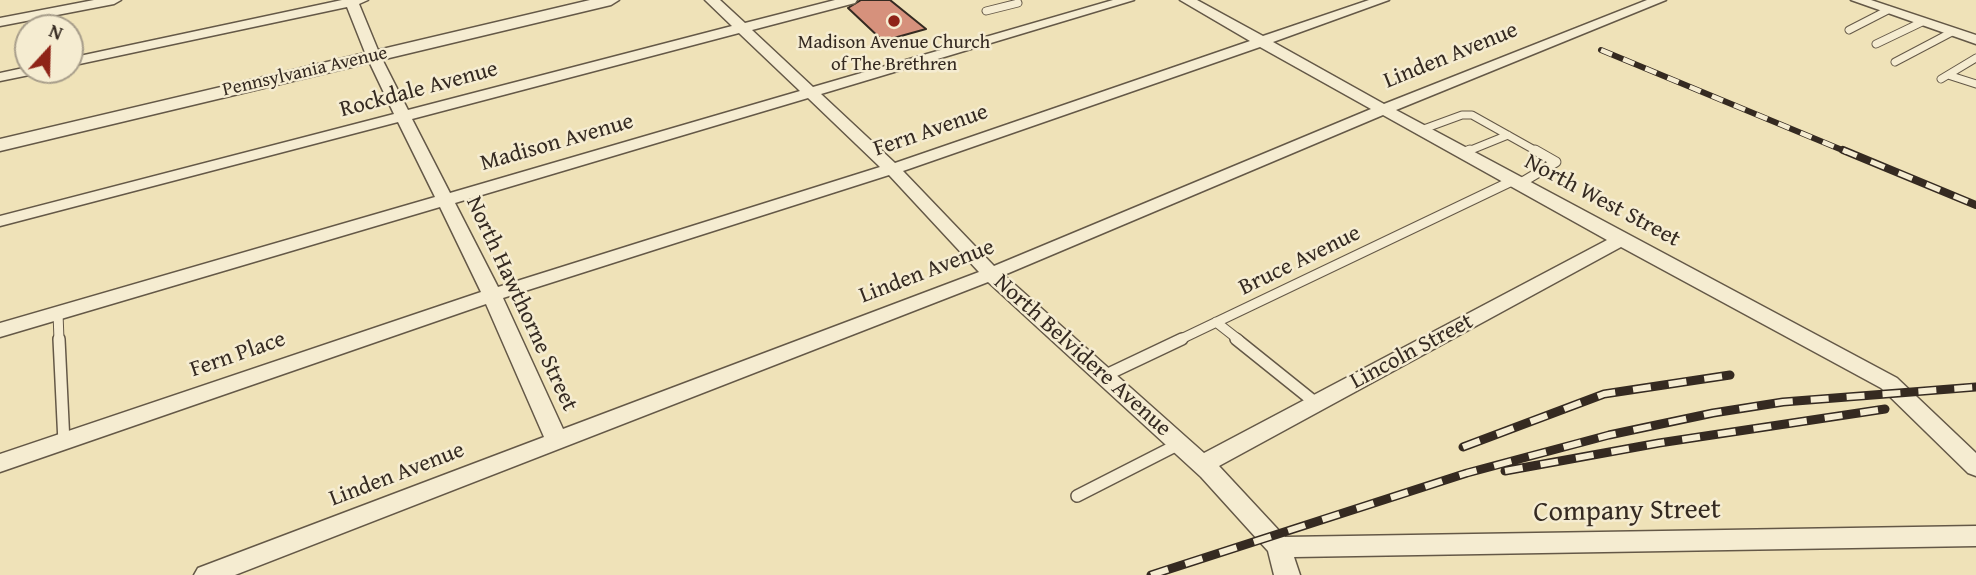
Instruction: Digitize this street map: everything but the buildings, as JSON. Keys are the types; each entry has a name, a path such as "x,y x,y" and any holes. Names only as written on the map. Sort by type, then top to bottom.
{"street":[{"path":"0,22 114,0"},
{"name":"Pennsylvania Avenue","path":"0,145 611,0"},
{"name":"North Belvidere Avenue","path":"712,0 892,169 991,274 1202,465 1279,547 1287,575"},
{"name":"Rockdale Avenue","path":"0,221 850,0"},
{"name":"Madison Avenue","path":"0,330 1128,0"},
{"name":"North West Street","path":"1187,0 1515,182 1889,383 1976,467"},
{"name":"Fern Avenue","path":"492,295 892,169 1382,0"},
{"name":"Linden Avenue","path":"207,575 991,274 1384,109 1659,0"},
{"path":"1858,0 1976,40"},
{"path":"84,59 355,1"},
{"name":"North Hawthorne Street","path":"355,1 373,55 492,295 556,439"},
{"name":"Lincoln Street","path":"1202,465 1622,239"},
{"name":"Fern Place","path":"0,463 492,295"},
{"name":"Company Street","path":"1279,547 1976,536"}],"lane":[{"path":"986,11 1027,0"},
{"path":"1849,30 1888,10"},
{"path":"1875,44 1922,22"},
{"path":"1895,62 1952,32"},
{"path":"1976,58 1945,77 1976,84"},
{"path":"1421,130 1466,114 1508,135"},
{"path":"1463,153 1508,135"},
{"name":"Bruce Avenue","path":"1104,376 1556,162 1508,135"},
{"path":"58,313 64,443"},
{"path":"1216,322 1317,404"},
{"path":"1077,496 1180,444"}],"railway":[{"path":"1601,50 1847,152"},
{"path":"1843,150 1976,205"},
{"path":"1463,447 1604,394 1730,375"},
{"path":"1151,575 1467,473 1609,435 1713,413 1783,402 1976,387"},
{"path":"1505,471 1659,443 1885,409"}],"place":[{"name":"Madison Avenue Church of The Brethren","path":"894,21"}]}
